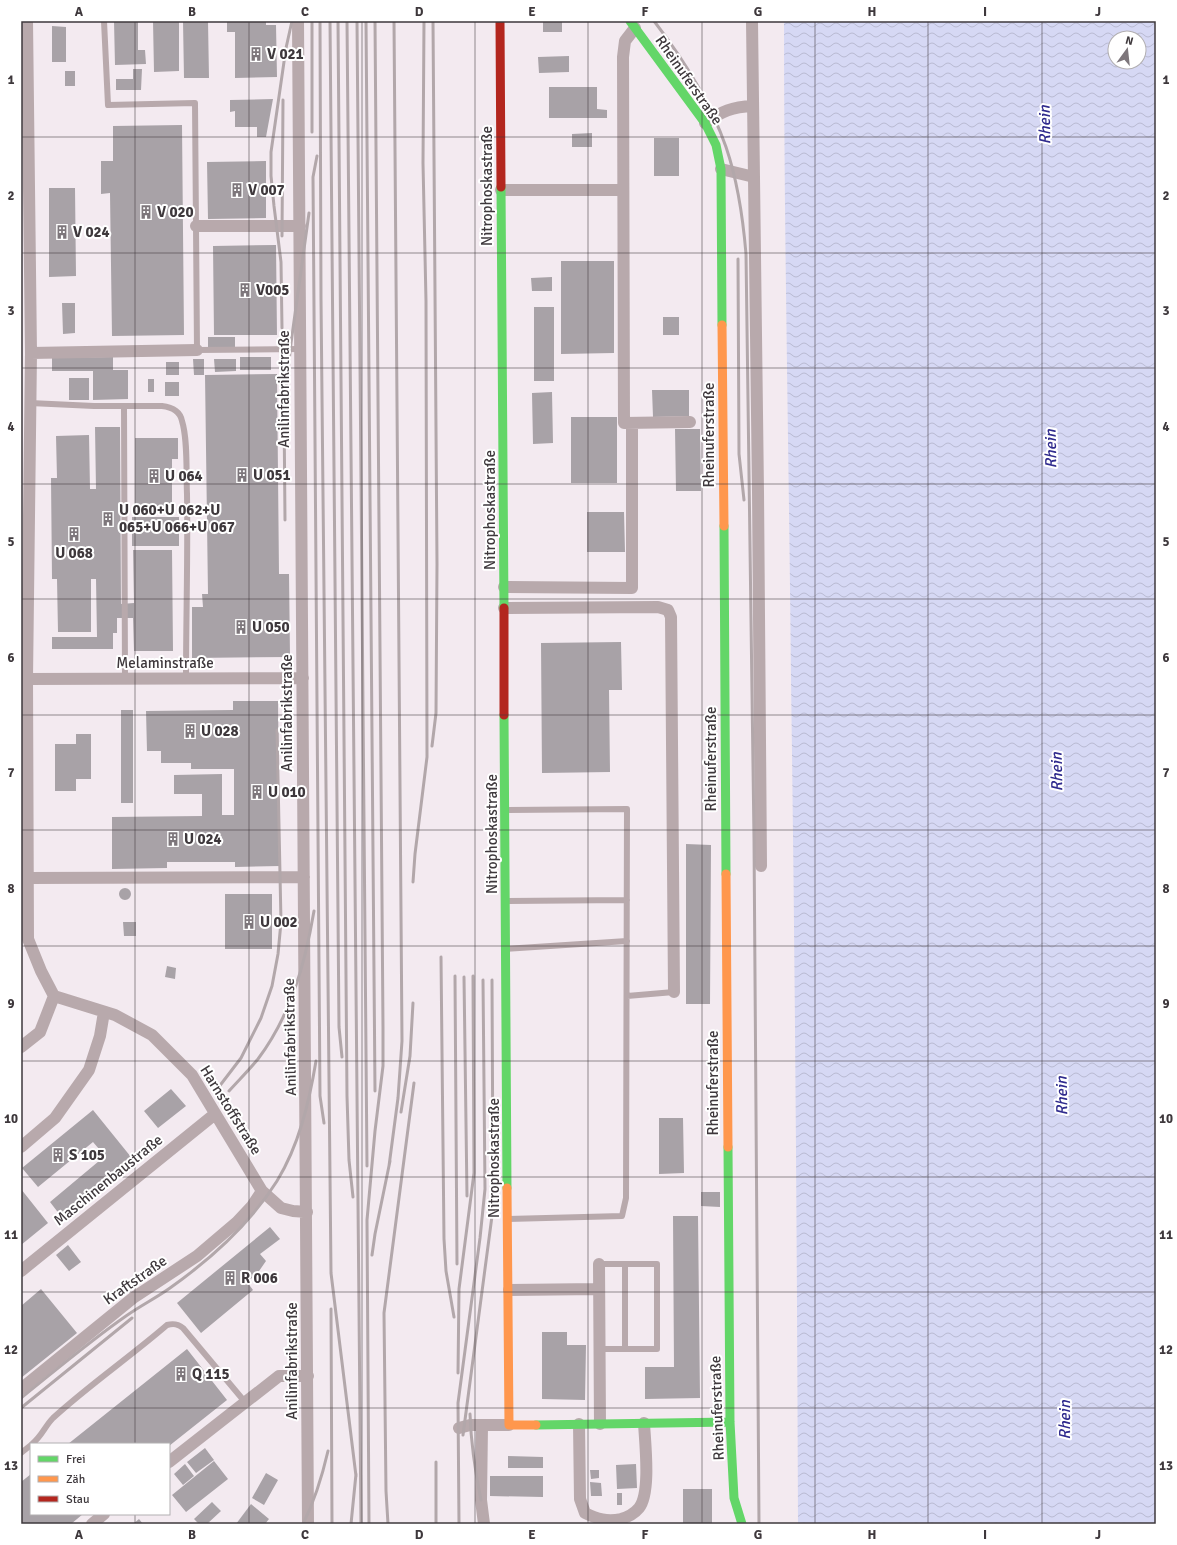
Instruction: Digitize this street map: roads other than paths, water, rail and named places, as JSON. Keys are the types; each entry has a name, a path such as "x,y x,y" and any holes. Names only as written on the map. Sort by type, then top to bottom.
{"street":[{"path":"21,1047 40,1032 54,996 41,971 28,939 28,878 24,826 27,679 24,549 31,353 26,227 27,21"},
{"name":"Anilinfabrikstraße","path":"298,21 308,1524"},
{"name":"Nitrophoskastraße","path":"500,21 509,1425"},
{"path":"752,21 760,866"},
{"path":"632,24 625,41 623,57 624,423 690,422"},
{"name":"Rheinuferstraße","path":"632,24 705,123 716,145 721,169 730,1422 734,1498 742,1524"},
{"path":"705,123 724,112 737,107 752,106"},
{"path":"721,169 754,178"},
{"path":"501,190 623,190"},
{"path":"196,226 300,226"},
{"path":"31,353 197,350"},
{"path":"631,606 632,423"},
{"path":"504,587 632,588"},
{"path":"504,608 658,606 668,610 671,616 674,992"},
{"name":"Melaminstraße","path":"27,679 303,678"},
{"path":"28,878 304,877"},
{"name":"Harnstoffstraße","path":"54,996 115,1015 152,1034 192,1075 262,1191 281,1208 307,1212"},
{"path":"21,1147 55,1118 89,1070 100,1036 104,1012"},
{"name":"Maschinenbaustraße","path":"21,1271 215,1114"},
{"name":"Kraftstraße","path":"21,1389 133,1298 198,1256 237,1222 252,1206 262,1191"},
{"path":"599,1264 600,1424"},
{"path":"509,1290 599,1289"},
{"path":"170,1461 279,1376 308,1376"},
{"path":"459,1428 470,1426 509,1425 730,1422"},
{"path":"580,1424 580,1499 585,1513 595,1521 613,1520 630,1516 639,1507 644,1495 646,1483 644,1423"},
{"path":"482,1426 481,1500 484,1524"},
{"path":"92,1524 103,1515"}],"lane":[{"path":"104,21 108,105 195,104 197,350 300,349"},
{"path":"30,404 167,407 177,412 182,421 186,454 188,546 186,679"},
{"path":"124,406 124,679"},
{"path":"506,810 627,809 626,1198 622,1216 508,1219"},
{"path":"506,901 627,900"},
{"path":"506,949 627,941"},
{"path":"627,996 674,992"},
{"path":"599,1264 657,1264 656,1349 599,1349"},
{"path":"624,1264 625,1349"},
{"path":"33,1443 40,1438 52,1419 167,1325 172,1324 178,1324 183,1328 245,1402"},
{"path":"21,1453 30,1446"}],"water":[{"name":"Rhein","path":"784,21 1156,21 1156,1524 798,1524 795,995"}],"railway":[{"path":"282,328 281,262 271,176 271,152 286,48 292,21"},
{"path":"312,21 312,132"},
{"path":"320,21 321,299 331,1273 356,1476"},
{"path":"330,21 339,1027 342,1057"},
{"path":"338,21 347,1096 349,1160 353,1197"},
{"path":"347,21 361,1524"},
{"path":"357,21 367,1166"},
{"path":"366,21 375,1091"},
{"path":"369,1524 367,1220 375,1131 383,1066 375,21"},
{"path":"389,1166 398,1098 402,1041 394,21"},
{"path":"413,882 427,757 426,301 423,163 424,21"},
{"path":"432,746 436,713 437,564 433,21"},
{"path":"654,21 686,66 704,97 720,130 737,187 742,214 746,254 754,838 759,1524"},
{"path":"282,236 283,100"},
{"path":"317,156 313,177 320,1096 324,1123"},
{"path":"285,520 284,408 291,343 309,213"},
{"path":"738,259 739,454 744,500"},
{"path":"215,1092 241,1058 261,1018 272,986 278,954 281,922 277,730"},
{"path":"229,1091 248,1071 270,1042 288,1007 301,970 314,911"},
{"path":"441,957 444,1239 446,1271 454,1317"},
{"path":"455,976 457,1264"},
{"path":"458,1373 459,1289 474,1173 473,976"},
{"path":"464,977 467,1196"},
{"path":"459,1524 458,1403 485,1189 483,980"},
{"path":"463,1435 492,1216 492,980"},
{"path":"401,1112 410,1056 413,1003"},
{"path":"21,1398 131,1312 185,1277 215,1253 255,1212 277,1181 291,1153 302,1123 316,1061"},
{"path":"388,1524 386,1491 384,1313 414,1083"},
{"path":"372,1255 390,1161"},
{"path":"331,1309 332,1524"},
{"path":"21,1408 132,1318"},
{"path":"470,1414 471,1436 481,1500"},
{"path":"303,1524 318,1488 328,1451"},
{"path":"436,1462 436,1524"},
{"path":"351,1524 356,1474"}],"place":[{"name":"V 021","path":"256,54"},
{"name":"V 007","path":"237,190"},
{"name":"V 020","path":"146,212"},
{"name":"V 024","path":"62,232"},
{"name":"V005","path":"245,290"},
{"name":"U 051","path":"242,475"},
{"name":"U 064","path":"154,476"},
{"name":"U 060+U 062+U 065+U 066+U 067","path":"108,519"},
{"name":"U 068","path":"74,534"},
{"name":"U 050","path":"241,627"},
{"name":"U 028","path":"190,731"},
{"name":"U 010","path":"257,792"},
{"name":"U 024","path":"173,839"},
{"name":"U 002","path":"249,922"},
{"name":"S 105","path":"58,1155"},
{"name":"R 006","path":"230,1278"},
{"name":"Q 115","path":"181,1374"}]}
